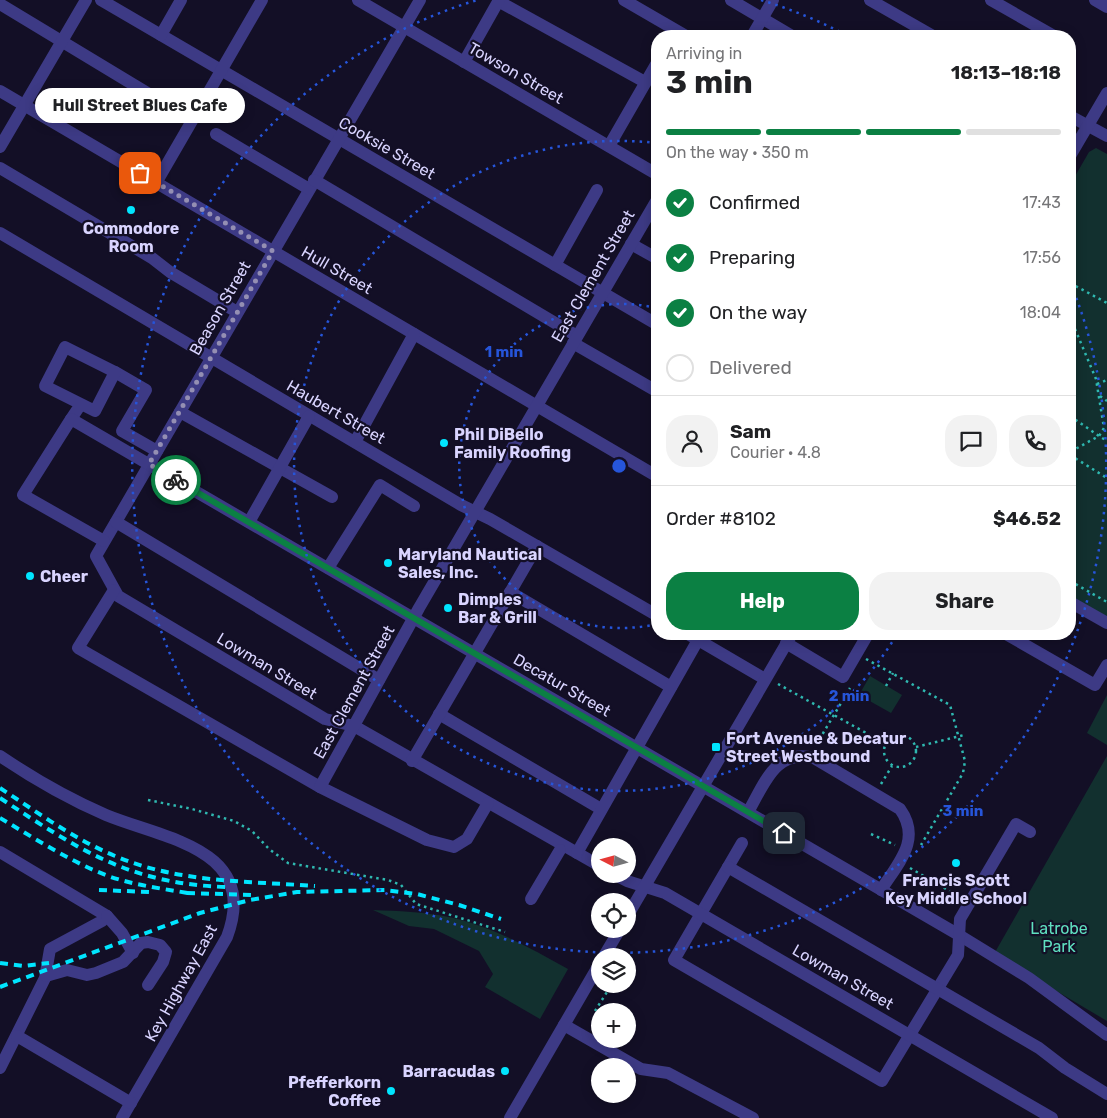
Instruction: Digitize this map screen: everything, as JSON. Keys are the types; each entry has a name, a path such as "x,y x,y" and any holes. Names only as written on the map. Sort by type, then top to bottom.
{"street":[{"path":"0,147 86,0"},
{"name":"Cooksie Street","path":"101,0 651,321"},
{"path":"161,35 181,0"},
{"path":"156,183 262,0"},
{"name":"Towson Street","path":"358,0 651,171"},
{"name":"Beason Street","path":"96,556 420,0"},
{"path":"624,0 671,30"},
{"path":"731,0 782,30"},
{"path":"755,30 773,0"},
{"path":"870,0 922,30"},
{"path":"991,0 1044,30"},
{"path":"1095,0 1107,7"},
{"path":"464,62 498,1 646,82"},
{"path":"0,4 192,120"},
{"path":"609,146 651,73"},
{"name":"Hull Street","path":"0,91 651,473"},
{"path":"1076,146 1107,93"},
{"path":"1076,119 1107,136"},
{"path":"216,134 312,184 575,340 651,388"},
{"path":"0,168 152,258 170,272 237,312"},
{"path":"555,265 597,190"},
{"name":"East Clement Street","path":"320,787 414,618 651,210"},
{"name":"Haubert Street","path":"0,233 309,416 651,612"},
{"path":"631,244 651,255"},
{"path":"355,442 414,334"},
{"path":"115,372 95,411 45,386 65,347 115,372 146,390 122,431 156,451"},
{"path":"81,404 23,495 104,541"},
{"path":"180,412 332,497"},
{"path":"249,522 309,416"},
{"name":"Decatur Street","path":"71,419 959,935 1029,978 1107,1035"},
{"path":"328,568 380,485 414,506"},
{"path":"116,522 379,680"},
{"path":"412,761 537,546"},
{"name":"Lowman Street","path":"96,556 118,596 325,719 354,726 412,761 591,861"},
{"path":"114,590 78,648 320,787 427,840 454,847 467,839 488,803"},
{"path":"510,592 670,687"},
{"path":"1076,605 1107,623"},
{"path":"576,852 670,687 692,640"},
{"path":"698,640 765,679"},
{"path":"636,900 788,640"},
{"path":"790,640 843,677 865,640"},
{"path":"1016,640 1095,685 1107,665"},
{"path":"439,714 602,809"},
{"name":"Key Highway East","path":"0,756 60,793 91,808 186,842 207,854 219,865 229,880 233,895 234,914 227,937 122,1118"},
{"path":"748,812 774,768 783,760 793,756 809,757 875,794 900,809 908,820 910,833 910,852 881,890"},
{"path":"742,843 674,960 882,1081 958,955 960,919 1016,824 1030,832"},
{"path":"531,899 560,850"},
{"path":"0,852 107,916 122,933 133,953"},
{"path":"728,867 1039,1048 1064,1068 1107,1094"},
{"name":"Lowman Street","path":"636,883 665,893 1052,1118"},
{"path":"0,1068 46,976 50,949 102,921 107,916"},
{"path":"46,976 67,970 86,975 96,973 123,962 141,944 148,942 160,945 166,952 163,962 148,985"},
{"path":"510,1118 591,979"},
{"path":"564,1025 641,1069 668,1073 753,1118"},
{"path":"17,1036 131,1103"}],"path":[{"path":"1076,286 1107,302"},
{"path":"1076,332 1097,384 1104,428 1099,436 1076,449"},
{"path":"1097,384 1107,380"},
{"path":"1099,396 1107,401"},
{"path":"1076,420 1107,441"},
{"path":"1076,457 1107,478"},
{"path":"1076,584 1107,602"},
{"path":"862,667 866,659 950,705 965,761 963,773 910,852 908,867 970,903"},
{"path":"886,686 893,673"},
{"path":"765,679 785,686 886,744"},
{"path":"809,757 836,714 853,682"},
{"path":"900,735 908,737 916,747 916,755 912,763 900,768 892,766 884,756 886,744 891,738 900,735"},
{"path":"916,747 964,736"},
{"path":"875,794 892,766"},
{"path":"148,800 192,809 234,822 252,832 288,863 388,880 401,884 416,904 505,932"},
{"path":"871,834 910,852"}],"green space":[{"path":"1096,148 1107,154 1107,618 1076,600 1076,175 1089,152"},
{"path":"870,676 902,695 891,713 859,695"},
{"path":"1107,695 1107,745 1087,733"},
{"name":"Latrobe Park","path":"1107,756 1107,1021 994,954"},
{"path":"373,910 430,914 465,921 510,938 568,969 540,1019 485,987 493,974 479,951 434,929 409,926"}],"railway":[{"path":"0,788 85,842 139,865 188,876 315,886"},
{"path":"0,798 80,848 106,861 161,879 226,887"},
{"path":"0,818 82,865 111,877 131,883 193,894"},
{"path":"99,890 149,892"},
{"path":"0,987 200,913 250,900 297,892 385,890 417,894 501,919"},
{"path":"187,893 252,895"},
{"path":"0,963 23,966 49,963"}],"way so far":[{"path":"140,173 273,251 149,464 176,480"}],"place":[{"name":"Hull Street Blues Cafe","path":"140,173"},
{"name":"Commodore Room","path":"131,210"},
{"name":"Phil DiBello Family Roofing","path":"444,443"},
{"name":"Maryland Nautical Sales, Inc.","path":"388,563"},
{"name":"Cheer","path":"30,576"},
{"name":"Dimples Bar & Grill","path":"448,608"},
{"name":"Fort Avenue & Decatur Street Westbound","path":"716,747"},
{"name":"Francis Scott Key Middle School","path":"956,863"},
{"name":"Barracudas","path":"505,1071"},
{"name":"Pfefferkorn Coffee","path":"391,1091"}],"route":[{"path":"176,480 784,833"}]}
